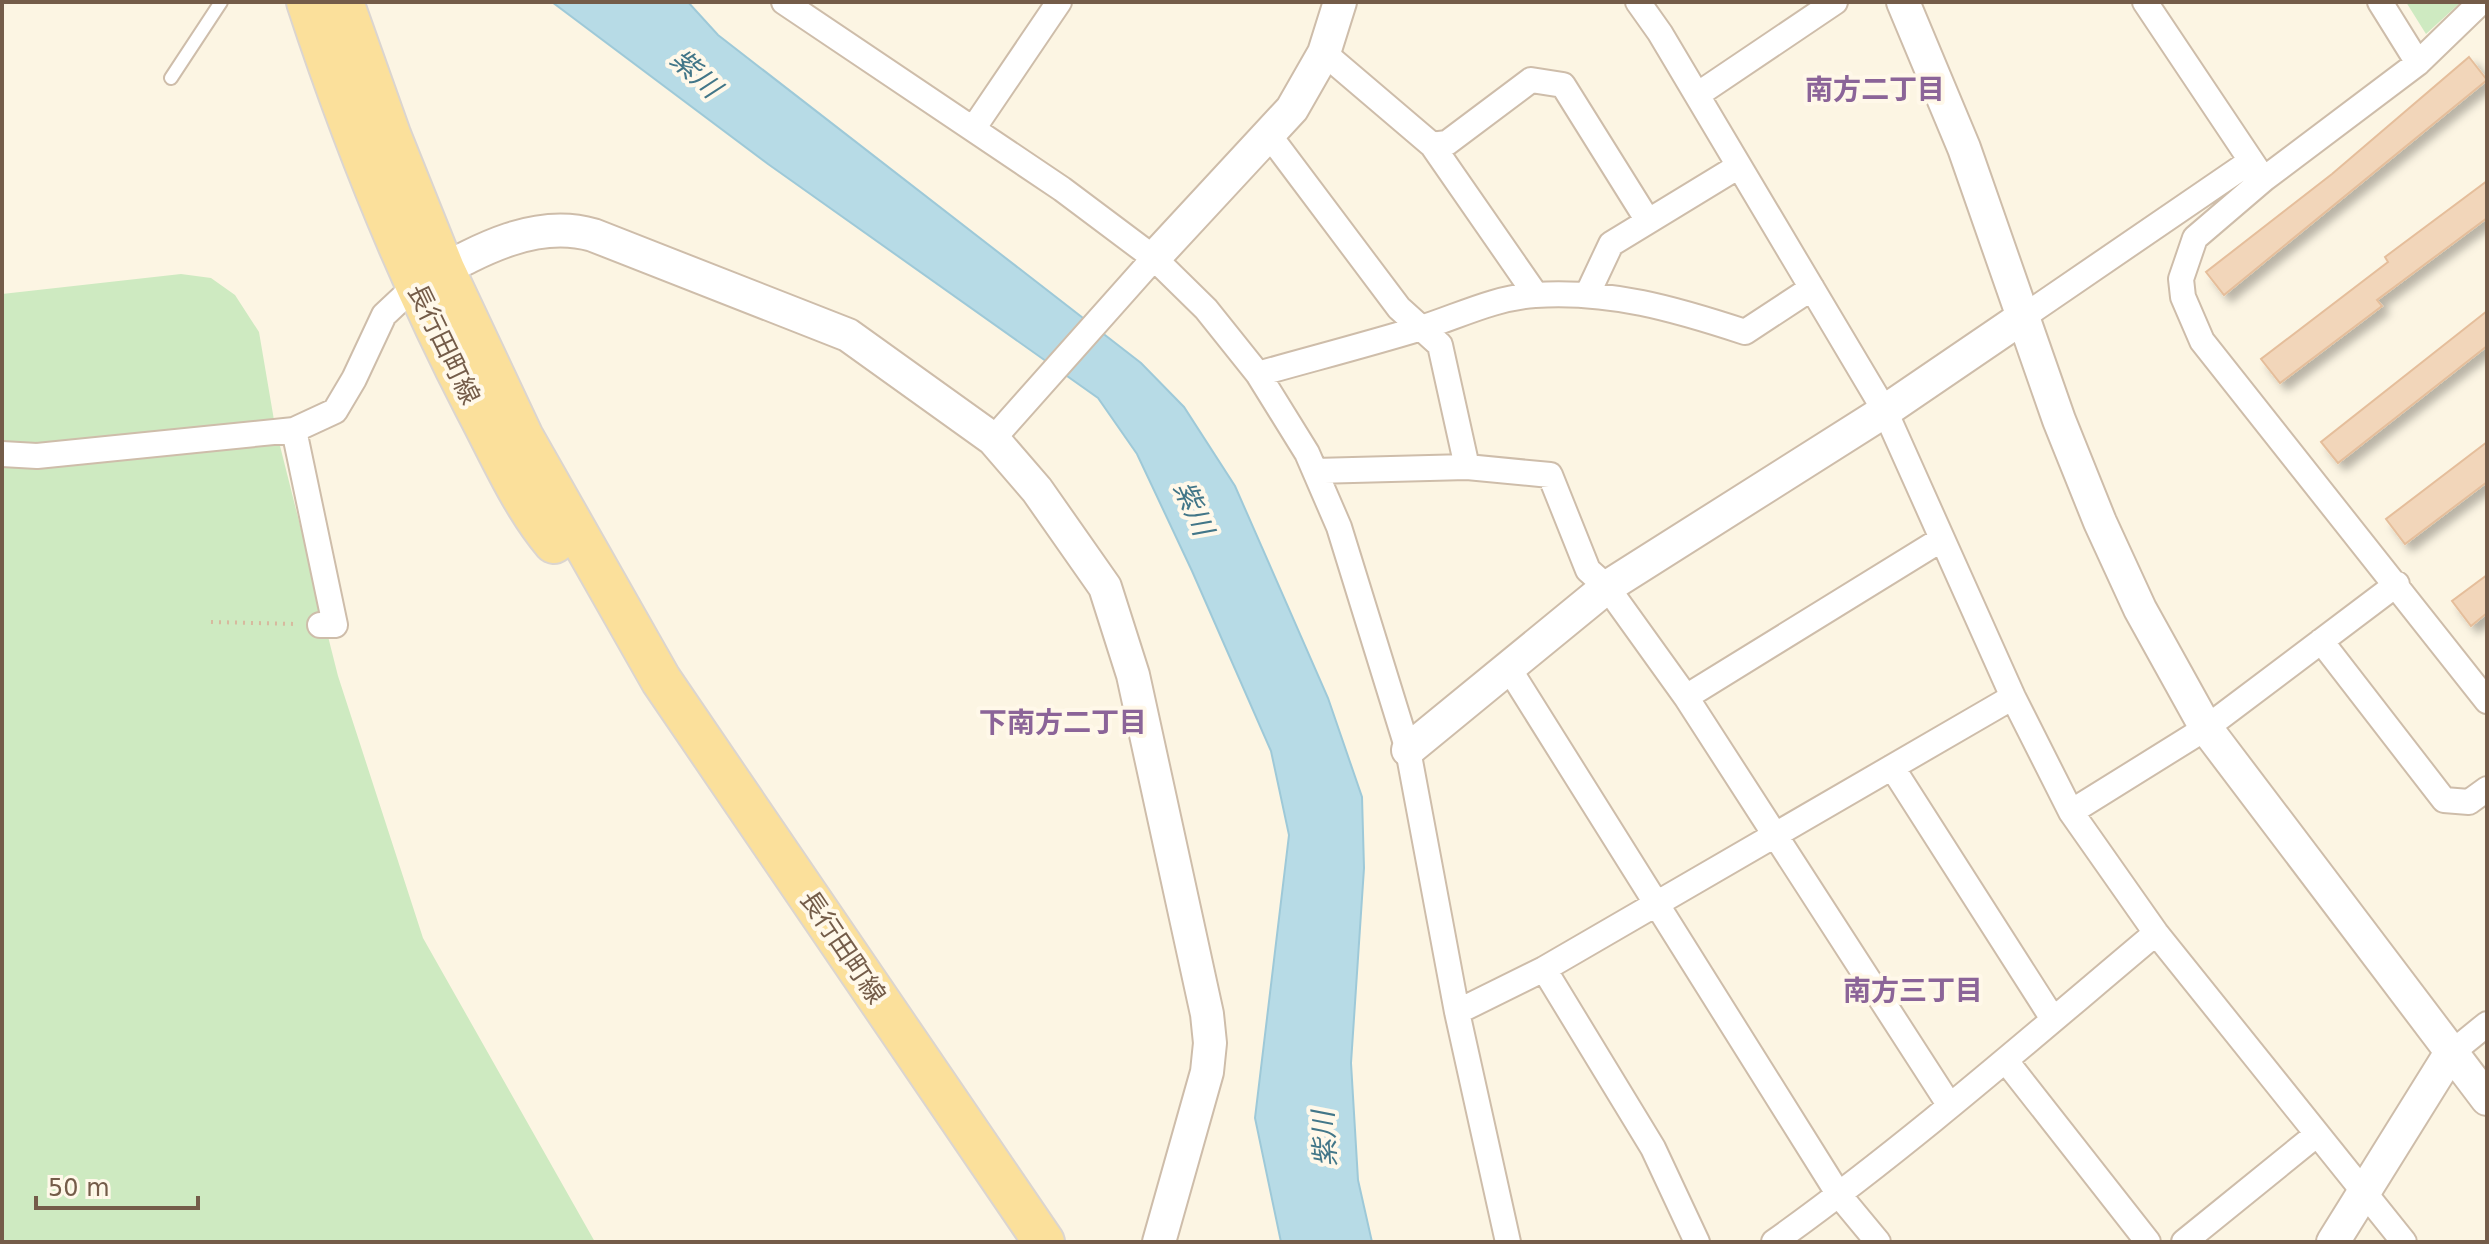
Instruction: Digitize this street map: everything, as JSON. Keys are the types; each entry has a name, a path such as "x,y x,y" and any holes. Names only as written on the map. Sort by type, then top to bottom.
{"main road":[{"name":"長行田町線","path":"307,2 347,124 430,278 644,651 1044,1242"},
{"name":"長行田町線","path":"343,2 391,137 430,278"}],"street":[{"path":"973,129 1059,2"},
{"path":"993,439 1018,415 1154,258 1292,109 1324,53 1340,2"},
{"path":"1638,2 1697,95 1885,411 2013,697 2071,812 2156,933 2404,1242"},
{"path":"1697,95 1835,2"},
{"path":"1903,2 1964,148 2100,522 2140,609 2206,728 2487,1099"},
{"path":"2145,2 2257,170"},
{"path":"2380,2 2418,63"},
{"path":"1408,750 1607,587 1885,411 2023,317 2257,170 2418,63 2481,2"},
{"path":"787,3 973,129 1154,258 1206,309 1258,374 1315,471 1339,527 1408,750 1457,1012 1508,1242"},
{"path":"1324,53 1432,145 1536,295"},
{"path":"1432,145 1447,143 1531,80 1563,85 1648,221"},
{"path":"1269,135 1399,308 1440,345 1467,467"},
{"path":"1587,295 1611,244 1739,166"},
{"path":"2257,170 2195,238 2181,279 2183,297 2202,341 2487,701"},
{"path":"2,454 37,456 294,430 335,411 384,315 430,278 513,237 540,230 568,228 593,235 848,335 993,439 1070,533 1105,587 1133,675 1207,1014 1210,1043 1207,1072 1159,1242"},
{"path":"1258,374 1421,328 1501,299 1587,295 1660,304 1745,332 1812,288"},
{"path":"294,430 335,625 320,625"},
{"path":"1315,471 1467,467 1550,475 1588,570 1607,587 1686,697 1950,1106"},
{"path":"1686,697 1942,539"},
{"path":"2071,812 2206,728 2397,584"},
{"path":"2321,641 2444,800 2469,802 2487,789"},
{"path":"1508,667 1839,1195 1878,1242"},
{"path":"1457,1012 1544,969 2013,697"},
{"path":"1892,767 2053,1019"},
{"path":"1774,1242 1839,1195 2006,1061 2156,933"},
{"path":"1544,969 1653,1148 1697,1242"},
{"path":"2333,1242 2450,1054 2487,1024"},
{"path":"2006,1061 2148,1242"},
{"path":"2184,1242 2316,1135"}],"lane":[{"path":"171,78 221,2"}],"path":[{"path":"211,622 320,625"}],"green space":[{"path":"2406,2 2461,2 2426,34"},
{"path":"181,274 211,278 235,295 259,332 275,426 338,676 423,938 595,1242 2,1242 2,294"}],"water":[{"name":"紫川","path":"552,2 688,2 718,35 1141,363 1184,407 1235,486 1328,698 1362,797 1364,868 1351,1063 1358,1180 1372,1242 1281,1242 1255,1118 1289,835 1271,751 1137,454 1098,398 768,164"}],"building":[{"path":"2469,57 2487,80 2224,295 2206,272 2332,174"},
{"path":"2487,181 2487,218 2377,300 2382,306 2280,383 2261,359 2388,262 2385,257"},
{"path":"2487,311 2487,346 2338,463 2321,442"},
{"path":"2487,442 2487,482 2405,544 2386,519"},
{"path":"2487,575 2487,613 2471,626 2452,601"}],"district":[{"name":"南方二丁目","path":"1875,89"},
{"name":"下南方二丁目","path":"1063,722"},
{"name":"南方三丁目","path":"1913,990"}]}
